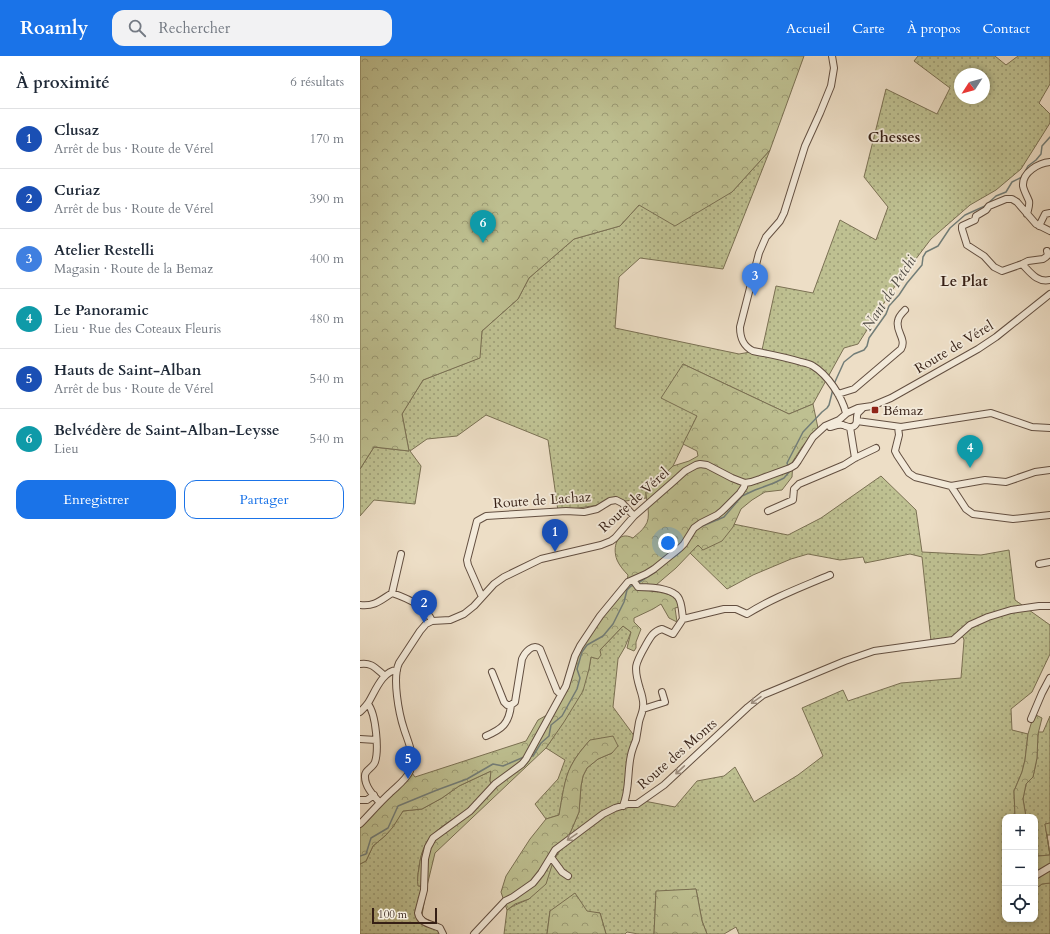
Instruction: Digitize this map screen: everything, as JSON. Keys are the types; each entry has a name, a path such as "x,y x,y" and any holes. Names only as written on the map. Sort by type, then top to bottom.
{"street":[{"path":"832,56 834,68 831,86 805,146 784,213 780,221 766,237 759,253 740,333 741,340 753,351 812,365 824,374 842,401 846,414 842,422 847,426 855,458"},
{"path":"1027,214 1029,201 1023,186 1026,175 1040,164 1050,162"},
{"path":"1047,251 1048,255 1043,259 1028,261 1002,271 994,268 984,256 967,245 962,226 975,220 976,216 990,206 1006,199 1012,199 1017,202 1033,222 1050,231"},
{"path":"1039,226 1046,214 1050,213"},
{"path":"1022,264 1034,277 1040,280 1050,280"},
{"name":"Route de Vérel","path":"432,621 450,620 464,614 474,606 494,584 526,565 541,559 611,541 634,516 685,471 696,465 712,467 742,482 751,482 783,471 795,465 813,437 825,426 858,408 872,406 891,398 978,349 996,337 1050,294"},
{"path":"836,392 854,389 901,349 903,346 903,341 898,320 905,310"},
{"path":"821,430 836,426 855,426 858,412 864,408"},
{"path":"846,414 854,414 857,419 898,427 991,413 1032,426 1050,428"},
{"path":"898,427 899,435 895,452 909,473 915,477 951,486 985,480 1006,482 1035,472 1050,470"},
{"path":"768,511 793,500 794,489 799,484 844,465 876,448"},
{"path":"635,583 684,544 694,528 722,511 736,497 742,482"},
{"path":"951,486 966,509 973,514 1013,519 1050,515"},
{"name":"Route de Lachaz","path":"482,597 467,560 477,521 482,518 486,516 537,512 584,512 597,509 610,501 616,500 622,503 634,516"},
{"path":"360,605 367,606 377,603 392,593 401,554"},
{"path":"1039,564 1050,562"},
{"path":"683,619 724,609 736,609 747,614 779,597 830,576"},
{"path":"443,934 440,928 423,922 418,913 424,890 425,859 430,842 433,838 470,811 495,784 522,764 528,757 566,686 580,646 600,616 628,582 672,592 678,596 682,605 683,619 673,634 662,629 657,630 652,634 638,659 636,668 642,696 643,709 631,754 628,771 629,781 627,797 623,806"},
{"path":"360,824 407,777 410,771 412,761 411,752 403,728 397,697 396,670 423,627 432,621 430,616 418,605 400,595 392,593"},
{"name":"Route des Monts","path":"474,934 505,901 533,883 541,873 554,850 603,814 615,808 637,804 664,785 748,706 763,696 845,661 874,651 953,640 970,625 988,617 1011,610 1050,606"},
{"path":"486,736 502,727 510,715 511,705 515,702 522,659 527,651 533,647 536,646 540,649 557,691 561,695"},
{"path":"360,664 368,663 385,676"},
{"path":"360,712 368,704 385,676 392,670 396,670"},
{"path":"492,672 504,702 506,705 511,705"},
{"path":"1031,719 1050,678"},
{"path":"643,709 666,702 662,692"},
{"path":"368,704 377,733 376,760 365,773 365,777 367,785 380,803"},
{"path":"360,739 376,740"},
{"path":"360,800 367,800 374,795"},
{"path":"551,857 562,872 568,876"},
{"path":"1038,874 1050,867"}],"green space":[{"path":"360,56 804,56 770,150 732,192 675,226 639,205 620,226 574,239 529,278 518,299 482,331 480,358 423,380 402,414 409,451 374,447 360,469"},
{"path":"918,56 995,56 1006,65 1018,56 1050,56 1050,84 1039,103 1050,114 1050,123 1021,169 996,190 970,205 931,239 893,289 858,344 844,348 813,404 789,414 683,364 697,416 673,466 646,492 646,498 558,511 548,440 486,415 457,436 427,439 410,451 421,466 415,504 374,500 360,516 360,469 374,447 409,451 402,414 423,380 479,358 482,331 518,299 529,278 574,239 620,226 639,205 732,192 770,150 723,269 640,258 619,277 615,328 739,354 762,350 776,286 813,293 840,220 876,240 888,207 864,177 886,89 937,114 950,88 914,61"},
{"path":"683,364 789,414 813,404 818,428 802,447 793,461 792,477 782,490 765,492 752,500 741,509 733,527 722,541 703,550 698,545 676,568 656,585 657,590 677,598 679,607 675,608 677,622 669,618 661,604 634,618 634,622 641,629 634,651 627,648 631,632 623,626 600,650 601,655 598,659 591,657 583,691 546,748 435,853 427,886 418,886 421,856 425,846 436,832 468,810 484,795 492,785 490,781 491,771 459,786 442,798 422,809 403,811 393,827 373,846 366,861 360,864 360,826 412,773 415,777 526,741 538,720 554,711 578,653 599,621 626,587 628,575 617,560 615,550 617,541 623,536 633,538 645,526 648,518 646,492 673,466 689,461 698,456 697,451 683,444 697,416 661,398"},
{"path":"881,476 916,510 922,552 981,555 1009,550 1015,600 1050,625 1050,654 1032,692 1011,709 1012,730 1028,734 1025,760 1014,791 1015,814 1002,814 1002,922 1038,922 1038,887 1042,884 1050,883 1050,934 739,934 736,927 724,934 707,934 702,921 696,889 656,892 654,934 627,932 625,934 606,934 600,913 550,911 547,934 504,934 507,910 529,899 571,831 579,812 581,786 583,776 587,768 598,759 612,753 590,740 577,755 569,771 559,815 546,819 535,804 558,779 565,760 546,748 565,719 589,669 591,657 600,650 623,626 631,632 618,659 613,707 638,741 631,761 631,782 628,803 639,800 675,807 697,781 724,776 735,767 754,802 798,775 823,756 802,708 843,690 848,701 901,683 961,678 963,637 931,641 922,557 910,554 865,563 863,557 840,560 808,554 791,559 753,575 727,589 690,553 698,545 733,524 788,535 821,518"},
{"path":"1034,714 1042,718 1038,734 1037,758 1033,777 1026,784 1023,799 1026,814 1015,814 1014,791 1025,760 1028,734"},
{"path":"1050,716 1050,823 1045,824 1050,855 1038,856 1038,814 1026,814 1023,799 1026,784 1033,777 1037,758 1038,732 1043,732"},
{"path":"613,736 618,746 612,753 598,759 587,768 583,776 579,812 571,831 554,859 546,884 529,899 515,904 507,910 501,892 506,876 530,839 546,819 559,815 567,777 575,759 590,740"},
{"path":"491,771 490,781 492,785 481,798 472,807 453,819 434,834 423,851 418,875 419,886 427,886 422,915 426,919 442,926 444,934 360,934 360,864 366,861 373,846 386,835 403,811 422,809 442,798 459,786"},
{"path":"1050,823 1050,835 1047,835 1050,855 1045,824"},
{"path":"1050,855 1050,883 1042,884 1038,887 1038,886 1038,856"},
{"path":"696,889 702,921 707,934 654,934 656,891"},
{"path":"575,893 587,911 600,913 606,934 547,934 550,911"}],"waterway":[{"name":"Nant de Petchi","path":"834,384 844,362 854,354 864,350 867,346 869,338 886,314 889,306 922,265 923,257 926,252 938,246 950,228 965,215 985,206 996,196 1006,192 1012,182 1022,177 1028,166 1041,154 1042,146 1050,137"},
{"name":"Nant de Petchi","path":"788,466 787,463 803,432 829,405 833,389"},
{"name":"Nant de Petchi","path":"700,527 724,517 742,496 784,478 790,471 789,470"},
{"name":"Nant de Petchi","path":"638,583 655,572"},
{"name":"Nant de Petchi","path":"530,756 533,756 541,743 549,736 551,725 562,716 577,689 580,678 577,669 582,652 587,645 603,636 613,624 624,602 627,590 631,586 635,585"},
{"name":"Nant de Petchi","path":"360,856 366,854 371,838 388,828 398,806 467,779 493,764 503,766 524,757"}],"place":[{"name":"Belvédère de Saint-Alban-Leysse","path":"483,243"},
{"name":"Atelier Restelli","path":"755,296"},
{"name":"Bémaz","path":"875,410"},
{"name":"Le Panoramic","path":"970,468"},
{"name":"Clusaz","path":"555,552"},
{"name":"Curiaz","path":"424,623"},
{"name":"Hauts de Saint-Alban","path":"408,779"}],"district":[{"name":"Chesses","path":"894,137"},
{"name":"Le Plat","path":"964,281"}]}
